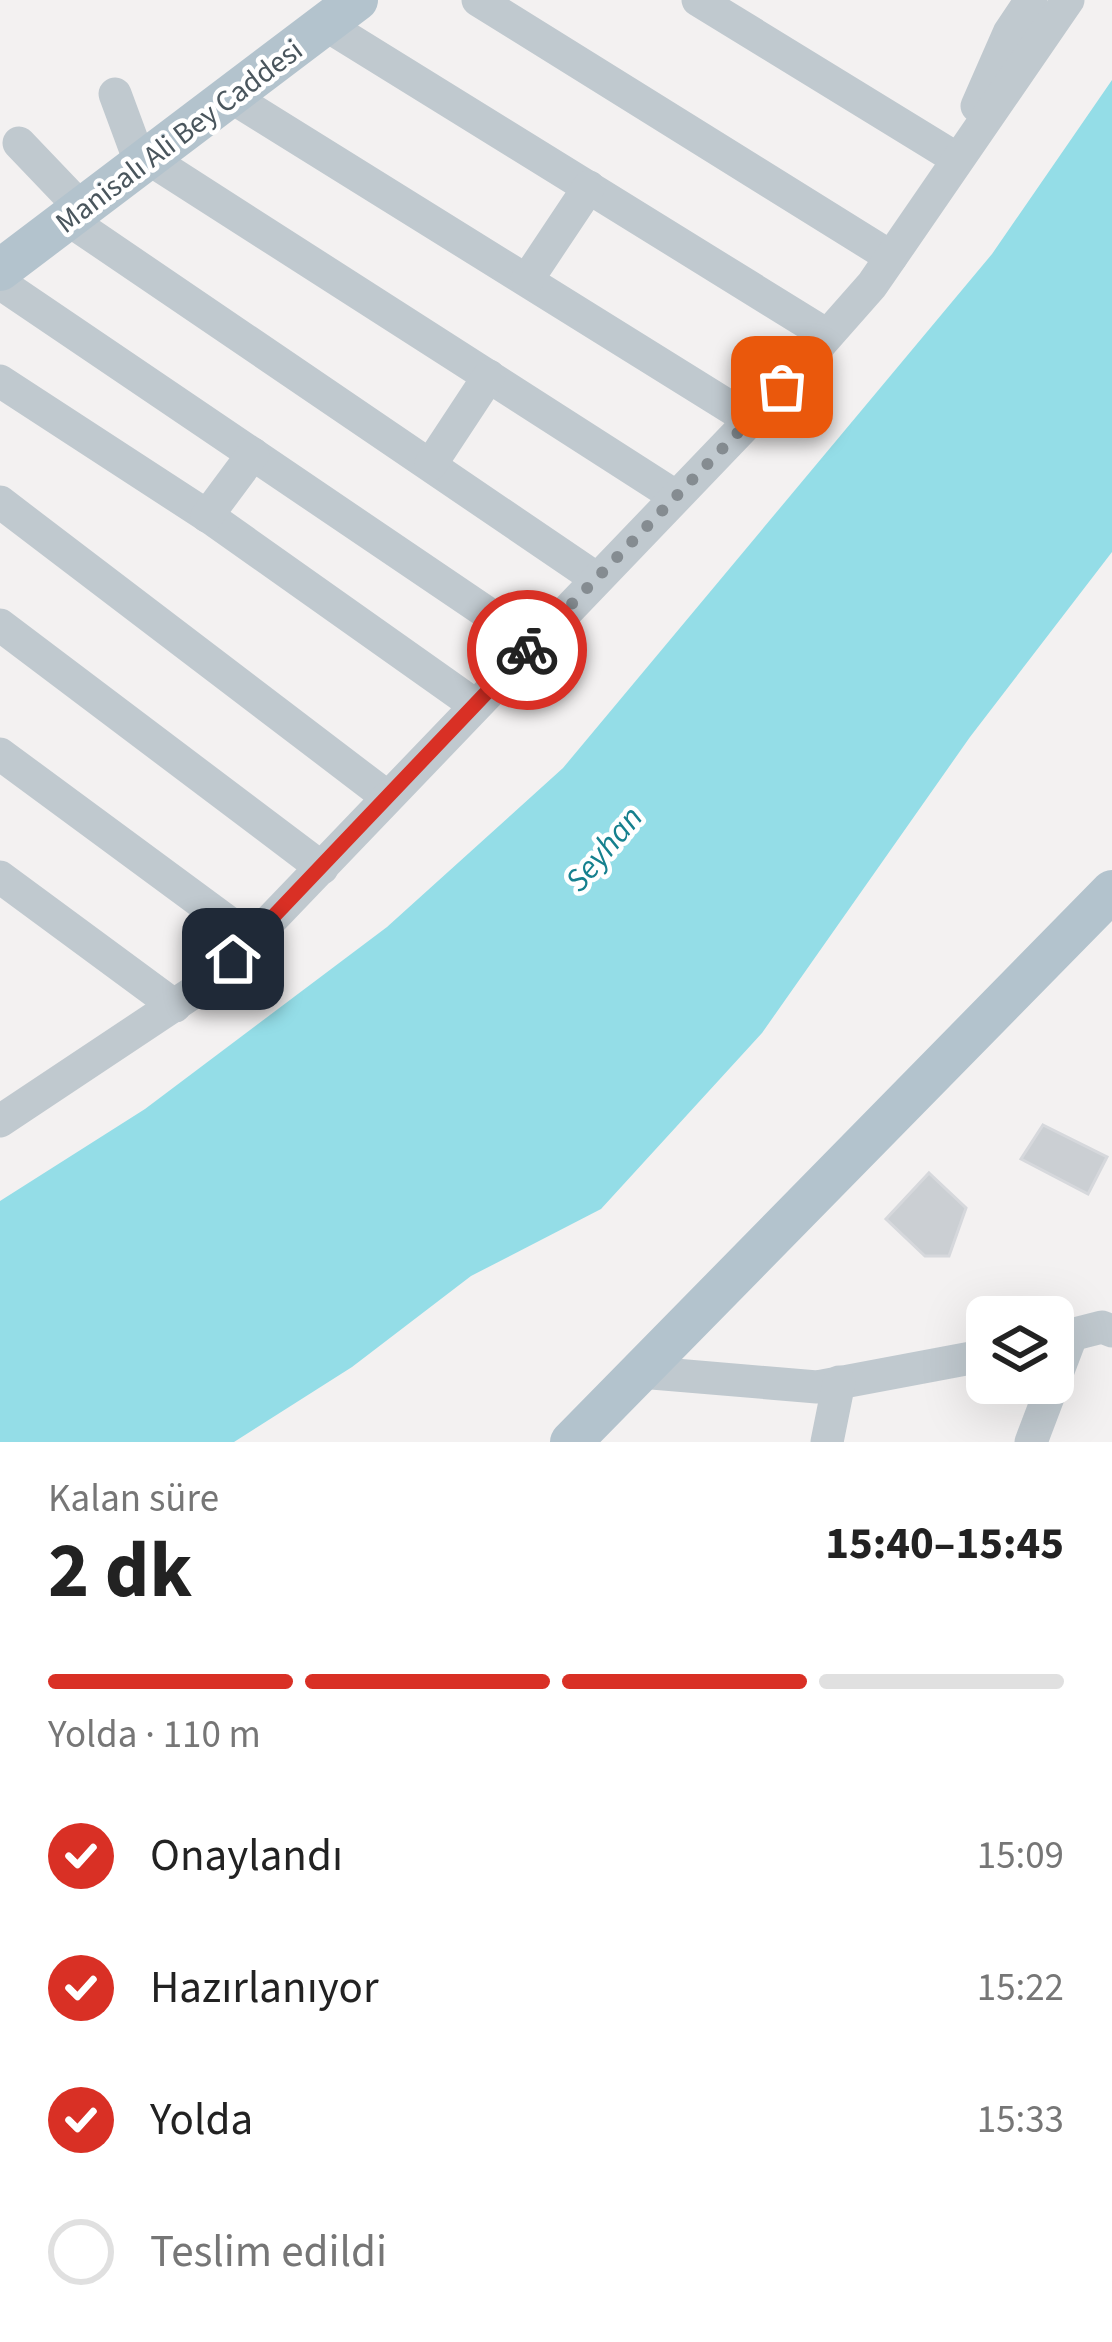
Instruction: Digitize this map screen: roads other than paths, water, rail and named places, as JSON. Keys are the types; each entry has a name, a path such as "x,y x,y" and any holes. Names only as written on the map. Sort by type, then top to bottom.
{"main road":[{"name":"Manisalı Ali Bey Caddesi","path":"0,270 342,13"},
{"path":"571,1442 1112,891"}],"street":[{"path":"478,0 891,257"},
{"path":"698,0 950,168"},
{"path":"950,168 1009,33 1031,0"},
{"path":"0,1121 214,978 322,868 827,335 891,257 1068,0"},
{"path":"342,13 589,187 827,335"},
{"path":"115,94 147,163 675,496"},
{"path":"233,98 749,419"},
{"path":"19,143 76,215 597,579"},
{"path":"527,280 589,187"},
{"path":"0,283 532,644"},
{"path":"431,464 489,376"},
{"path":"0,381 207,516 475,705"},
{"path":"207,516 253,454"},
{"path":"0,502 386,796"},
{"path":"0,626 322,868"},
{"path":"0,754 251,939"},
{"path":"0,878 175,1006"},
{"path":"1074,1334 1102,1327 1112,1331"},
{"path":"640,1372 817,1387 966,1358"},
{"path":"827,1442 839,1382"},
{"path":"1031,1442 1043,1404"}],"water":[{"name":"Seyhan","path":"1112,80 1112,552 970,737 762,1033 601,1209 471,1276 352,1367 234,1442 0,1442 0,1201 145,1109 387,927 563,768 992,254"}]}
